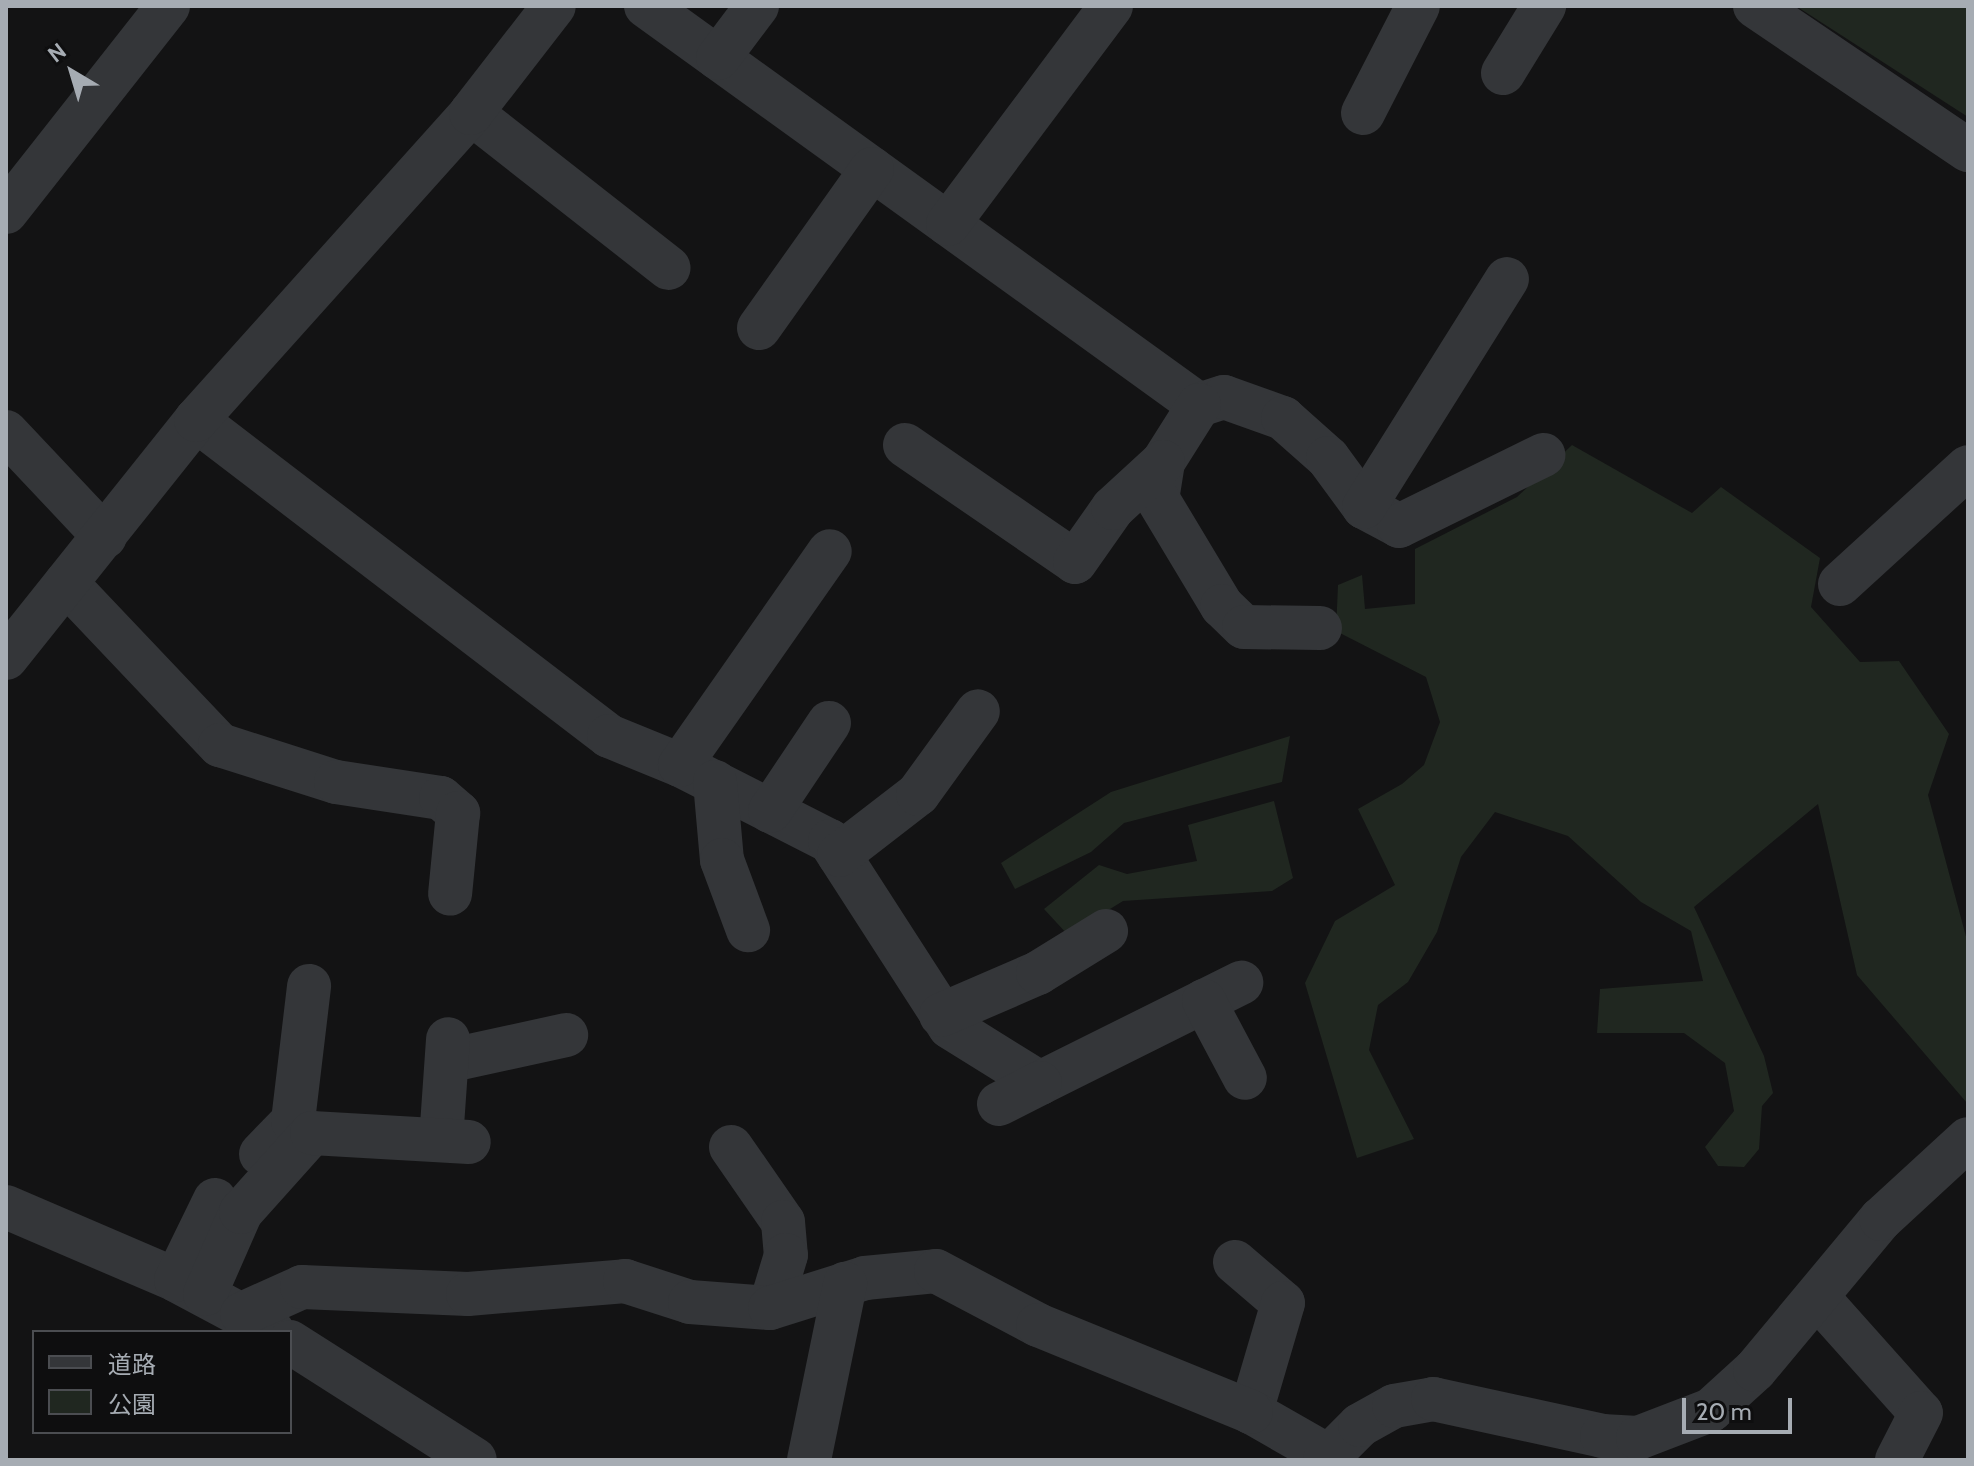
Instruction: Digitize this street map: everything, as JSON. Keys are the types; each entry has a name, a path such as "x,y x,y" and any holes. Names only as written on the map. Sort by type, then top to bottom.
{"street":[{"path":"6,212 168,6"},
{"path":"6,658 196,420 471,113 554,6"},
{"path":"646,6 1199,405"},
{"path":"718,58 757,6"},
{"path":"948,224 1111,6"},
{"path":"1363,113 1418,6"},
{"path":"1503,73 1544,6"},
{"path":"1755,6 1968,150"},
{"path":"471,113 669,268"},
{"path":"759,328 872,169"},
{"path":"1364,507 1507,279"},
{"path":"905,445 1075,562 1113,508 1163,462 1199,405 1224,397 1283,418 1328,458 1364,507 1399,526 1543,455"},
{"path":"196,420 609,736 698,774 830,841 950,1027 1040,1083"},
{"path":"6,432 105,537"},
{"path":"1163,462 1157,498 1222,606 1244,627 1320,628"},
{"path":"1840,584 1968,467"},
{"path":"748,930 722,860 698,774 830,551"},
{"path":"66,583 220,745 336,782 441,798 458,813 450,894"},
{"path":"839,855 918,794 978,711"},
{"path":"770,811 829,723"},
{"path":"941,1015 1038,973 1106,931"},
{"path":"224,1305 216,1199 293,1121 309,986"},
{"path":"999,1104 1222,992 1245,1078"},
{"path":"224,1305 241,1212 312,1133 455,1141 447,1050 566,1035"},
{"path":"6,1207 224,1305 302,1287 468,1294 625,1281 690,1302 770,1308 845,1284 936,1271 1038,1325 1251,1412 1327,1458 1360,1425 1394,1406 1433,1399 1602,1436 1638,1438 1678,1426 1732,1393 1818,1298 1881,1219 1968,1139"},
{"path":"731,1147 783,1222 786,1255 770,1308"},
{"path":"1235,1262 1283,1303 1251,1412"},
{"path":"809,1460 845,1284"},
{"path":"1818,1298 1921,1413 1897,1460"},
{"path":"292,1343 475,1460"}],"green space":[{"path":"1796,6 1968,6 1968,117"},
{"path":"1572,445 1692,513 1721,487 1820,558 1811,607 1860,662 1899,661 1949,734 1928,795 1968,944 1967,1103 1857,975 1818,804 1694,907 1764,1056 1773,1093 1762,1106 1759,1149 1744,1167 1718,1166 1705,1147 1734,1111 1725,1063 1684,1033 1597,1033 1600,989 1703,981 1691,931 1641,902 1568,836 1495,812 1461,857 1437,932 1408,982 1378,1005 1369,1050 1414,1139 1357,1158 1305,983 1335,921 1395,885 1358,809 1402,784 1424,765 1440,722 1426,677 1336,631 1338,585 1362,575 1365,609 1415,604 1415,549 1517,497"},
{"path":"1290,736 1282,782 1124,823 1091,852 1015,889 1001,863 1111,792"},
{"path":"1274,801 1293,878 1272,891 1123,901 1068,935 1044,909 1099,865 1127,874 1197,861 1188,825"}]}
